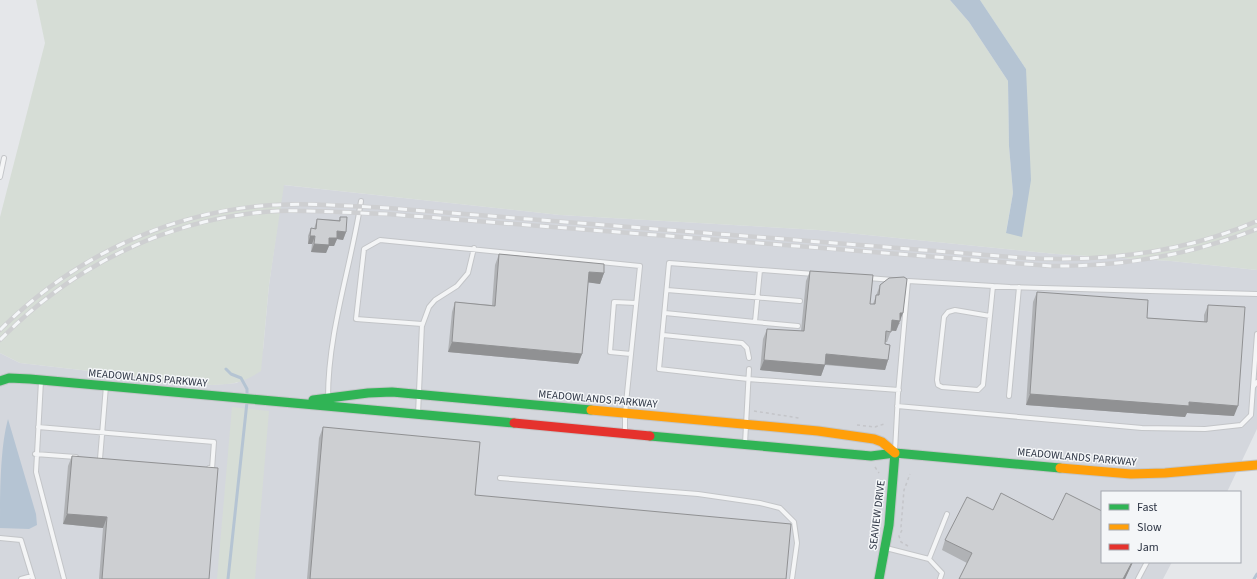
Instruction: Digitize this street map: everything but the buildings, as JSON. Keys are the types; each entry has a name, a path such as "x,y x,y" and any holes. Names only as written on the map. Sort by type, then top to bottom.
{"street":[{"name":"MEADOWLANDS PARKWAY","path":"0,381 9,378 41,380 872,456 895,453 1131,474 1165,473 1257,465"},
{"name":"MEADOWLANDS PARKWAY","path":"293,403 380,392 418,394 818,431 874,439 882,442 895,453"},
{"name":"SEAVIEW DRIVE","path":"879,579 886,548 895,453"}],"lane":[{"path":"0,177 4,158"},
{"path":"328,398 328,380 342,287 354,246 361,201"},
{"path":"422,326 422,324 356,319 364,249 380,240 474,248 640,266 624,433"},
{"path":"418,414 422,326 429,307 435,300 457,286 468,274 474,248"},
{"path":"823,274 669,263 659,369 748,379 898,390"},
{"path":"755,322 760,270"},
{"path":"862,277 994,286 1257,294"},
{"path":"895,453 898,390 908,281"},
{"path":"990,316 955,310 948,312 944,317 937,380 938,385 942,387 978,390 983,385 994,286"},
{"path":"1009,396 1019,287"},
{"path":"667,290 800,301"},
{"path":"631,354 610,352 614,302 636,303"},
{"path":"665,314 798,326"},
{"path":"897,406 1142,428 1205,429 1241,425 1251,415 1257,334"},
{"path":"662,335 742,343 747,348 750,358"},
{"path":"745,444 749,369"},
{"path":"41,380 35,454 36,472 64,579"},
{"path":"1253,387 1257,382"},
{"path":"100,459 106,386"},
{"path":"38,427 214,442 212,469 205,468"},
{"path":"35,454 78,458"},
{"path":"93,459 108,460"},
{"path":"500,478 698,494 760,503 780,508 794,522 797,543 792,579"},
{"path":"929,559 947,514"},
{"path":"0,538 21,540 32,577 22,579"},
{"path":"886,548 929,559 942,573 940,579"},
{"path":"1138,579 1146,563"}],"path":[{"path":"878,426 884,424"},
{"path":"875,467 878,473"},
{"path":"910,474 904,490 902,530 899,536 901,542 913,548"}],"shaded area":[{"path":"36,0 950,0 969,22 1008,81 1009,146 1013,193 1006,232 1022,236 1026,69 980,0 1257,0 1257,270 1171,261 1056,254 818,230 560,215 284,185 269,285 261,371 238,382 212,385 20,363 0,353 0,217 45,43"},
{"path":"283,185 560,215 818,230 1056,254 1171,261 1257,270 1257,429 1227,491 1101,491 1101,563 1171,563 1163,579 0,579 0,353 20,363 212,385 237,383 263,350 269,285"},
{"path":"232,407 269,411 255,579 217,579"}],"water":[{"path":"950,0 980,0 1026,69 1031,180 1022,237 1006,233 1013,193 1009,146 1008,81 969,22"},
{"path":"8,419 36,514 37,525 29,529 0,528 0,487 3,444"}],"waterway":[{"path":"226,369 231,374 241,378 247,389 247,396"},
{"path":"228,579 247,402"},
{"path":"1254,579 1257,574"}],"railway":[{"path":"0,330 27,305 56,282 87,262 120,245 153,231 188,219 224,211 260,206 308,204 388,208 1025,258 1055,259 1114,256 1172,248 1201,241 1257,221"},
{"path":"0,340 29,313 60,289 93,267 127,249 163,234 200,223 239,215 278,211 387,214 1051,266 1104,264 1156,258 1207,246 1257,229"}],"traffic: fast":[{"path":"0,381 9,378 30,379 514,423"},
{"path":"313,400 368,393 392,392 591,410"},
{"path":"650,436 871,456 895,453 1060,468"},
{"path":"879,579 889,525 895,453"}],"traffic: slow":[{"path":"591,410 818,431 874,439 882,442 895,453"},
{"path":"1060,468 1131,474 1165,473 1257,465"}],"traffic: jam":[{"path":"514,423 650,436"}]}
